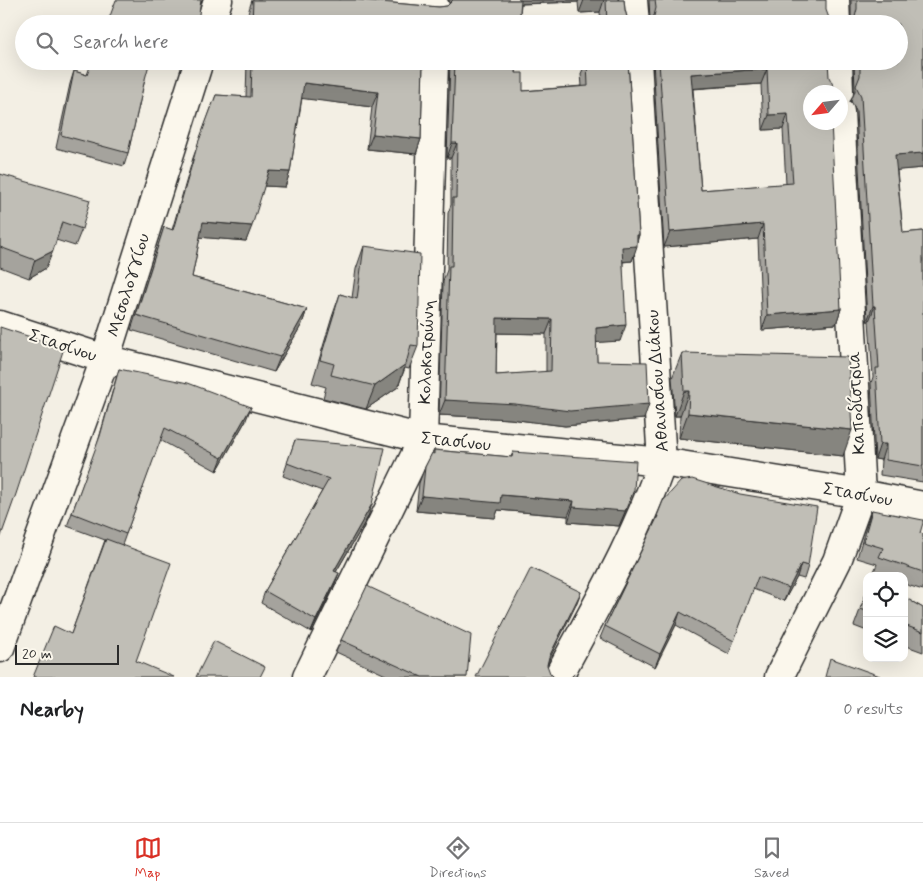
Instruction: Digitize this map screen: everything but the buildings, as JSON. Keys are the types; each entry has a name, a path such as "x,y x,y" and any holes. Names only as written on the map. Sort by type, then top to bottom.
{"street":[{"path":"213,15 218,0"},
{"path":"355,0 435,10"},
{"path":"633,0 634,15"},
{"path":"835,0 836,15"},
{"name":"Μεσολογγίου","path":"0,648 106,359 195,70"},
{"name":"Κολοκοτρώνη","path":"307,677 423,439 434,70"},
{"name":"Αθανασίου Διάκου","path":"558,677 633,536 650,498 662,462 638,70"},
{"path":"839,70 840,85"},
{"name":"Καποδίστρια","path":"779,677 837,561 861,494 841,130"},
{"name":"Στασίνου","path":"0,325 106,359 423,439 662,462 861,494 923,506"}]}
